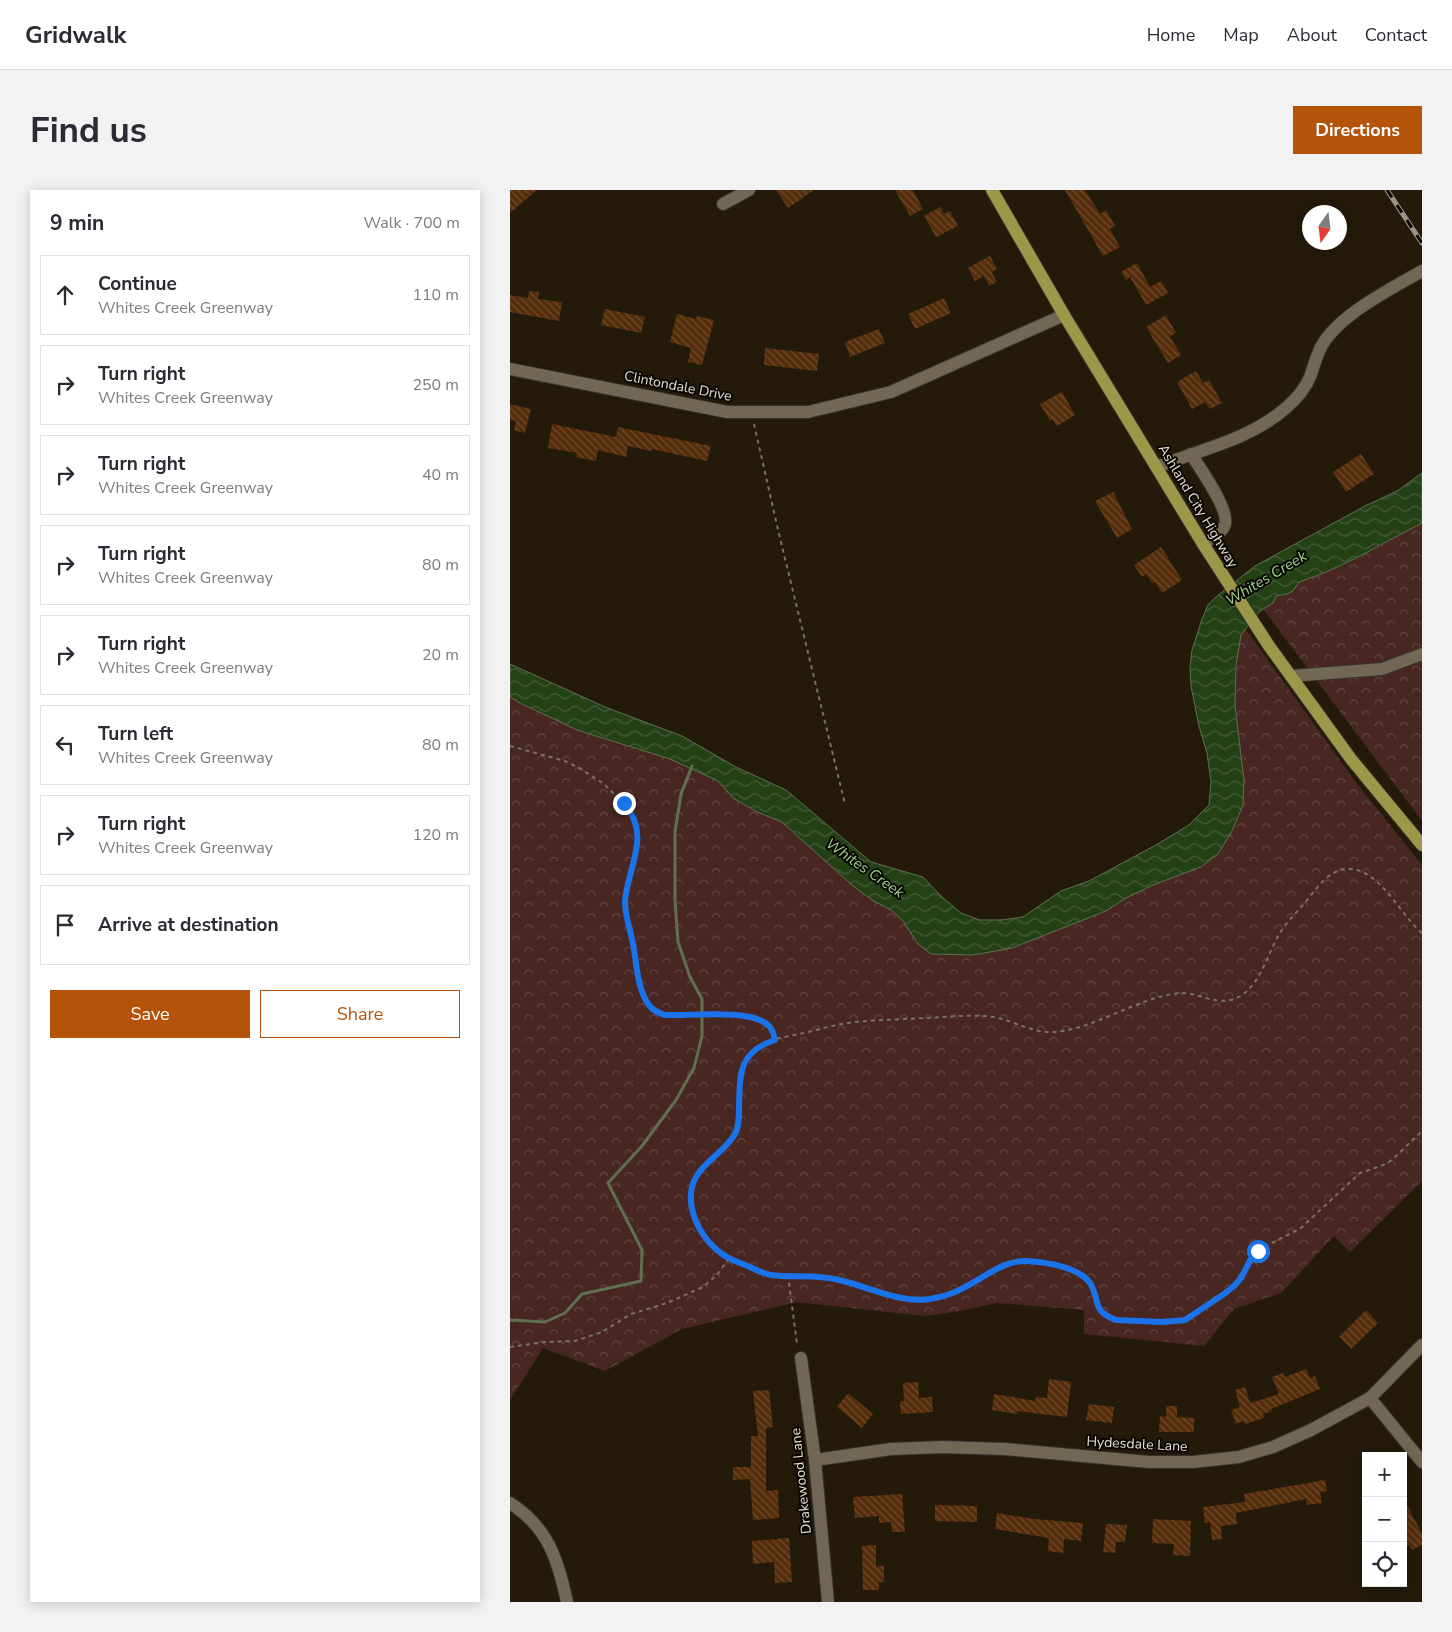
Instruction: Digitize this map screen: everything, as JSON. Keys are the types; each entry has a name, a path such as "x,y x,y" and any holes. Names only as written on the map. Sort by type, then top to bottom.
{"main road":[{"name":"Ashland City Highway","path":"992,190 1064,315 1222,575 1269,646 1351,759 1422,845"}],"street":[{"path":"723,204 749,190"},
{"path":"1156,468 1254,430 1286,409 1297,398 1309,379 1323,342 1333,330 1351,315 1390,289 1422,271"},
{"name":"Clintondale Drive","path":"510,369 727,412 808,412 891,392 1064,315"},
{"path":"1191,454 1223,509 1226,519 1225,526 1218,534 1203,544"},
{"path":"1291,676 1382,668 1422,654"},
{"name":"Hydesdale Lane","path":"815,1460 891,1450 942,1447 1004,1449 1149,1462 1193,1462 1240,1456 1273,1447 1311,1430 1370,1398 1422,1345"},
{"name":"Drakewood Lane","path":"801,1358 815,1460 828,1602"},
{"path":"1370,1398 1422,1462"},
{"path":"510,1503 526,1514 552,1548 567,1602"}],"path":[{"path":"751,412 845,804"},
{"path":"510,746 564,761 580,768 604,784 630,810 637,826 638,843 626,891 626,913 641,986 650,1006 656,1012 665,1015 723,1014 755,1018 770,1027 775,1040"},
{"path":"1422,933 1394,900 1368,875 1358,870 1342,870 1326,878 1317,887 1281,932 1249,989 1239,998 1212,1001 1184,993 1164,996 1075,1028 1058,1031 1045,1032 1031,1029 1002,1018 960,1016 851,1022 775,1040 755,1049 743,1063 740,1075 737,1129 729,1142 699,1172 691,1190 692,1210 702,1234 710,1244 730,1258 768,1275 829,1277 902,1298 923,1300 957,1291 996,1269 1025,1261 1057,1265 1087,1279 1100,1311 1116,1320 1163,1322 1185,1320 1234,1286 1241,1278 1253,1255 1301,1228 1360,1173 1386,1164 1422,1131"},
{"path":"510,1347 545,1342 576,1341 602,1332 631,1314 667,1304 703,1287 717,1275 730,1258"},
{"path":"788,1275 797,1344"}],"green space":[{"path":"1422,523 1422,821 1263,609 1273,603 1276,596 1292,591 1299,582 1354,559"},
{"path":"1244,627 1358,785 1422,865 1422,1181 1350,1252 1334,1236 1281,1293 1234,1309 1204,1346 1084,1334 1084,1310 996,1303 925,1316 797,1302 682,1329 605,1371 543,1348 510,1400 510,680 710,772 794,822 895,900 1006,937 1238,800 1223,671"}],"water":[{"name":"Whites Creek","path":"1422,473 1422,523 1354,559 1299,582 1293,591 1287,594 1276,596 1273,603 1260,611 1241,635 1236,665 1235,705 1244,781 1243,805 1232,831 1218,854 1201,867 1153,885 1126,898 1106,911 1012,948 973,955 931,954 918,944 903,921 891,910 872,900 853,886 782,822 757,812 733,798 718,781 670,759 577,730 510,697 510,664 605,707 682,736 736,767 786,790 871,862 923,877 961,913 980,920 1023,917 1061,891 1089,881 1156,845 1189,825 1209,805 1211,782 1207,753 1199,726 1191,686 1190,667 1192,650 1208,605 1255,566 1365,506 1397,491"}],"building":[{"path":"510,190 537,190 510,213"},
{"path":"776,190 814,190 788,208"},
{"path":"895,190 913,190 923,209 910,216"},
{"path":"1065,190 1085,190 1100,214 1106,210 1115,226 1110,229 1120,247 1103,256"},
{"path":"940,207 944,214 950,211 958,226 936,237 924,216"},
{"path":"990,256 997,269 992,272 997,282 989,286 984,276 975,281 968,268"},
{"path":"1137,263 1150,287 1161,281 1168,293 1146,305 1130,277 1126,280 1121,272"},
{"path":"529,291 539,292 538,299 562,302 559,321 510,312 510,295 528,298"},
{"path":"944,298 951,313 915,329 908,314"},
{"path":"605,309 645,317 641,333 601,325"},
{"path":"677,314 696,319 697,316 714,320 702,365 688,362 691,348 670,342"},
{"path":"1166,315 1176,333 1170,336 1181,355 1168,363 1146,327"},
{"path":"879,329 885,343 850,357 845,342"},
{"path":"765,348 819,354 817,371 764,365"},
{"path":"1196,371 1203,383 1209,380 1222,403 1210,409 1205,402 1192,409 1177,382"},
{"path":"1062,392 1075,415 1057,426 1052,419 1050,421 1040,404"},
{"path":"510,404 531,409 525,433 514,430 516,421 510,420"},
{"path":"552,424 616,437 618,427 711,446 707,461 652,449 651,451 628,446 626,457 598,450 596,461 576,457 577,453 548,448"},
{"path":"1361,454 1374,474 1346,492 1333,472"},
{"path":"1113,492 1132,529 1117,538 1095,501"},
{"path":"1161,547 1182,580 1162,593 1155,582 1152,583 1146,574 1142,577 1134,565"},
{"path":"1366,1310 1378,1323 1351,1349 1339,1337"},
{"path":"1306,1369 1310,1378 1315,1376 1320,1389 1271,1409 1272,1411 1263,1414 1264,1418 1245,1424 1244,1421 1236,1424 1231,1410 1240,1407 1235,1390 1245,1387 1250,1403 1279,1394 1272,1377 1283,1373 1285,1377"},
{"path":"1049,1379 1071,1382 1067,1417 1017,1411 1017,1414 992,1410 994,1394 1035,1401 1036,1397 1047,1398"},
{"path":"918,1382 919,1398 932,1397 933,1412 901,1414 900,1402 904,1401 903,1383"},
{"path":"769,1390 773,1427 766,1428 766,1491 778,1490 779,1518 753,1520 750,1479 733,1480 733,1467 751,1467 751,1436 758,1436 753,1391"},
{"path":"848,1393 873,1414 862,1428 837,1407"},
{"path":"1089,1404 1114,1407 1112,1423 1086,1420"},
{"path":"1166,1406 1177,1406 1177,1417 1194,1418 1194,1432 1159,1432 1160,1416 1166,1417"},
{"path":"1325,1480 1327,1491 1320,1492 1322,1503 1307,1505 1306,1499 1236,1513 1237,1524 1221,1526 1222,1539 1212,1540 1210,1522 1205,1523 1203,1507 1245,1502 1244,1494"},
{"path":"902,1494 905,1532 892,1532 891,1522 879,1523 879,1516 855,1518 853,1497"},
{"path":"935,1505 977,1506 977,1522 935,1521"},
{"path":"1407,1505 1422,1534 1422,1545 1412,1550 1409,1545 1407,1546"},
{"path":"997,1513 1034,1519 1083,1523 1081,1541 1064,1539 1063,1553 1048,1551 1049,1538 995,1529"},
{"path":"1153,1519 1191,1521 1190,1556 1173,1555 1174,1544 1152,1543"},
{"path":"1106,1524 1127,1525 1125,1542 1116,1542 1115,1553 1103,1552"},
{"path":"789,1538 792,1582 775,1583 774,1562 753,1564 752,1541"},
{"path":"876,1545 876,1566 884,1566 884,1582 879,1582 879,1590 863,1590 862,1546"}],"waterway":[{"path":"510,1320 545,1322 565,1313 582,1294 641,1281 642,1250 608,1183 642,1146 676,1100 694,1068 702,1036 702,999 690,977 678,942 675,900 675,832 681,794 692,766"}],"railway":[{"path":"1387,190 1422,243"}],"route":[{"path":"624,803 634,817 637,826 638,843 626,891 626,913 641,986 650,1006 656,1012 665,1015 723,1014 755,1018 770,1027 775,1040 755,1049 743,1063 739,1085 737,1129 729,1142 699,1172 691,1190 690,1196 694,1218 702,1234 723,1255 768,1275 829,1277 912,1300 932,1299 957,1291 996,1269 1016,1262 1025,1261 1057,1265 1087,1279 1100,1311 1108,1317 1116,1320 1177,1322 1192,1317 1234,1286 1241,1278 1253,1255 1258,1251"}]}
